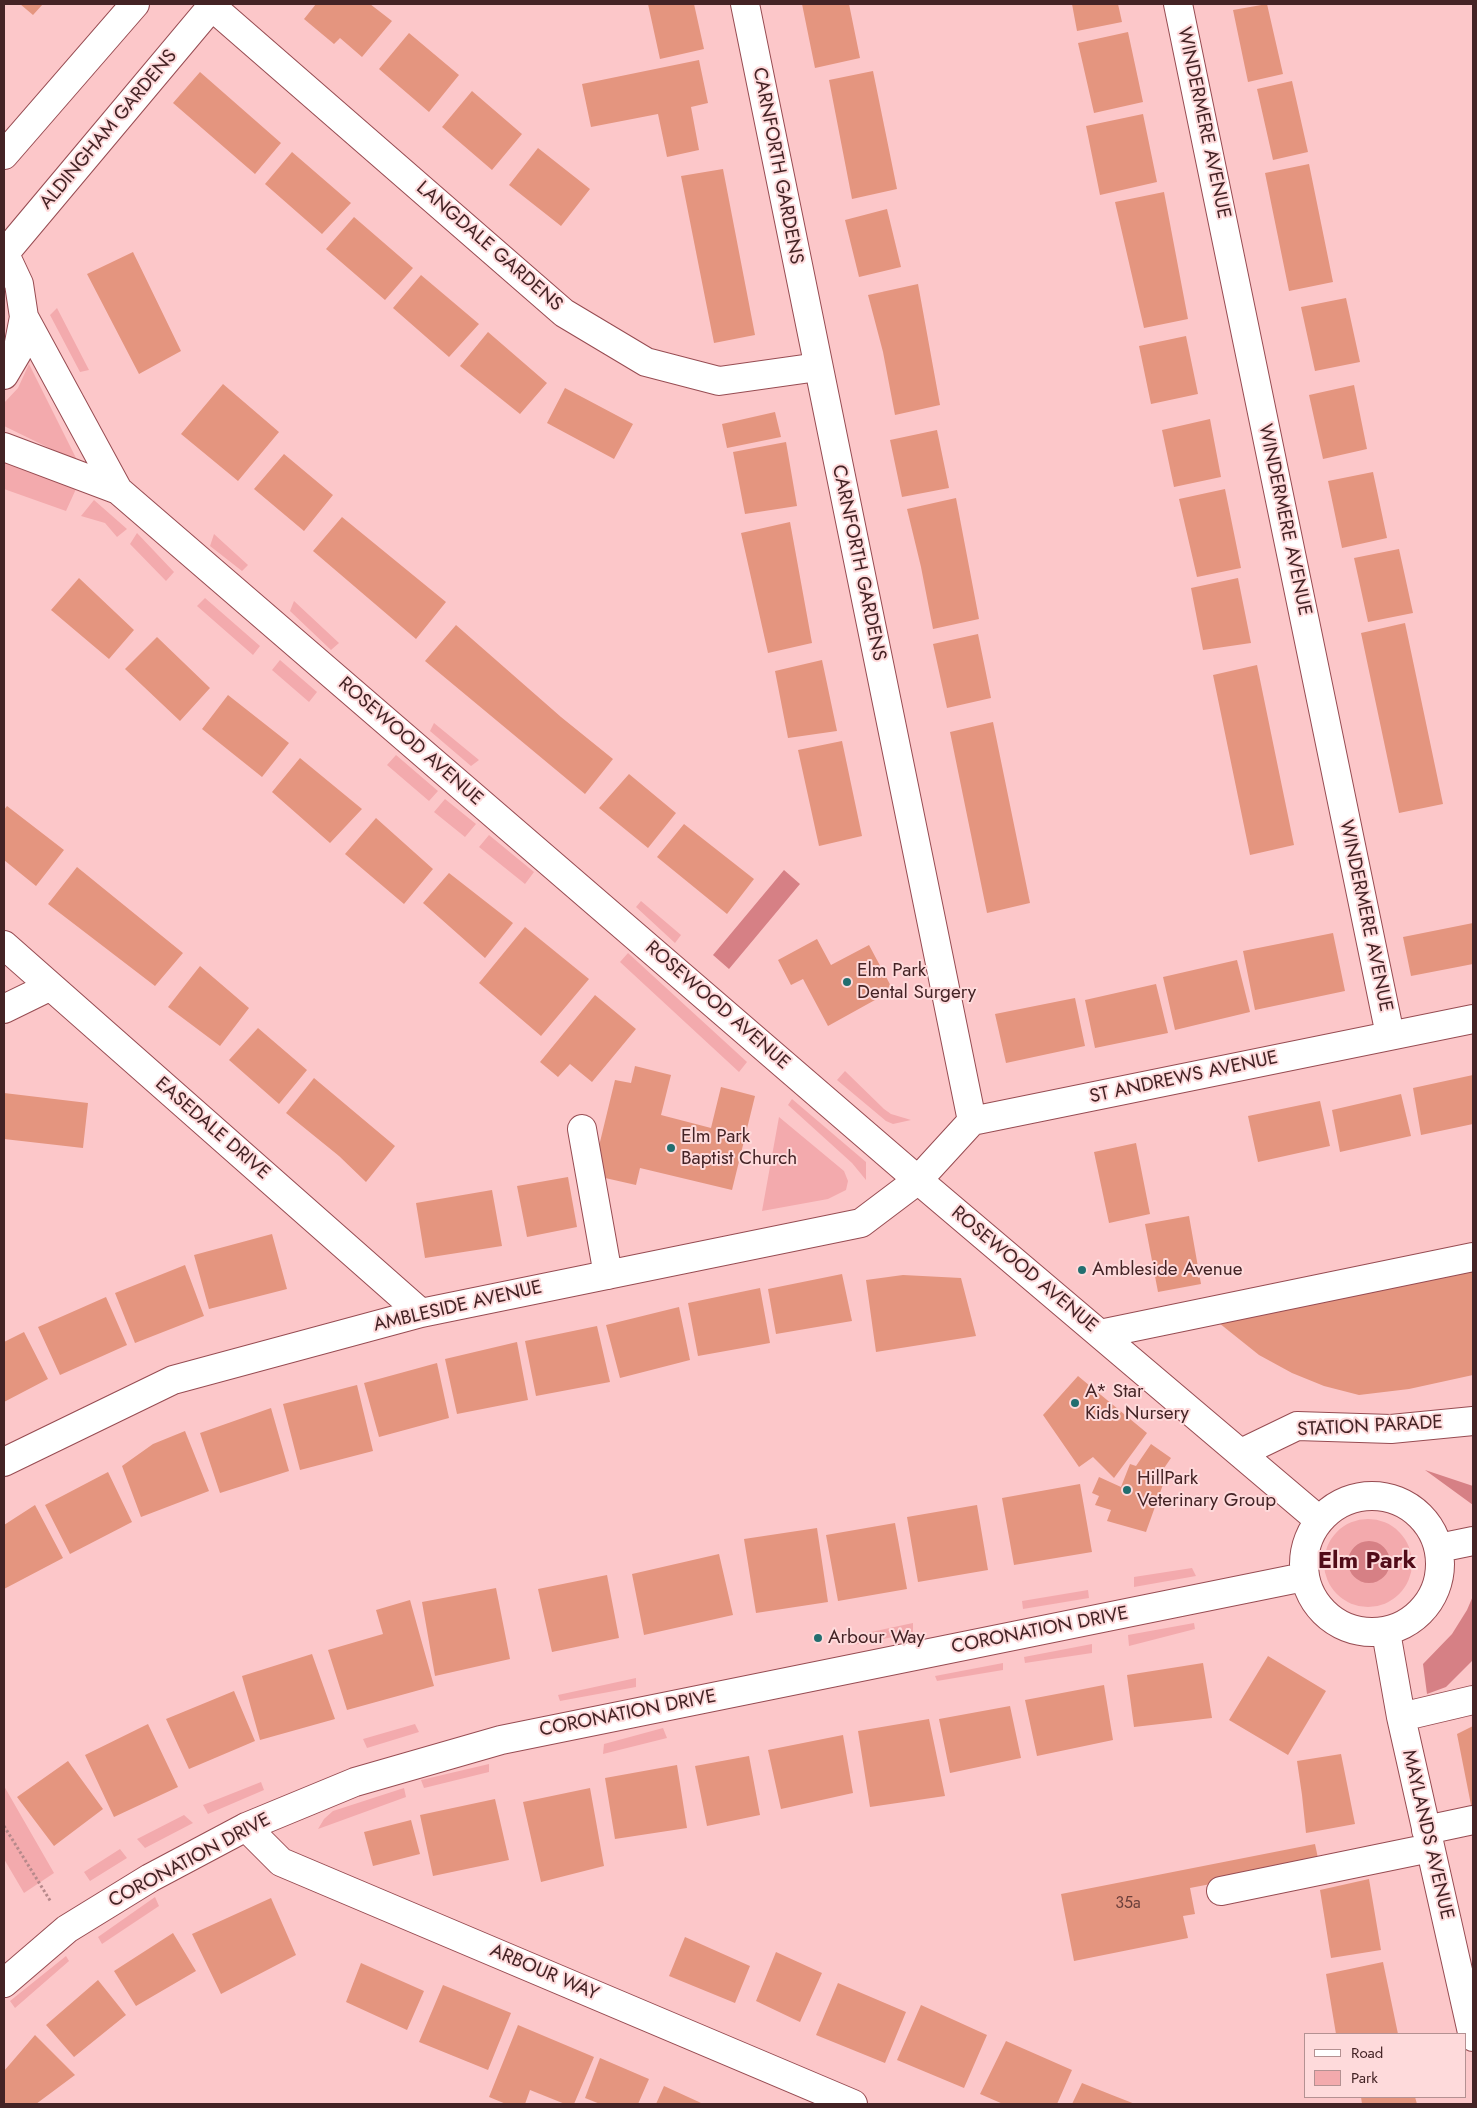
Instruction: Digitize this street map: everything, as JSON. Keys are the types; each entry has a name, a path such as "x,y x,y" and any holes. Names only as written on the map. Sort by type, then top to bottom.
{"street":[{"path":"4,155 135,4"},
{"name":"CARNFORTH GARDENS","path":"745,4 972,1121"},
{"name":"WINDERMERE AVENUE","path":"1178,4 1390,1035"},
{"name":"LANGDALE GARDENS","path":"211,5 564,312 646,362 719,381 818,368"},
{"name":"ALDINGHAM GARDENS","path":"5,252 211,5"},
{"path":"5,252 19,284 24,317 118,490"},
{"path":"4,375 16,353 24,317"},
{"path":"4,447 118,490"},
{"name":"ROSEWOOD AVENUE","path":"118,490 918,1180 1319,1520"},
{"name":"EASEDALE DRIVE","path":"4,945 49,987 421,1312"},
{"path":"4,1009 49,987"},
{"name":"ST ANDREWS AVENUE","path":"972,1121 1473,1019"},
{"path":"918,1180 972,1121"},
{"path":"582,1129 608,1275"},
{"name":"AMBLESIDE AVENUE","path":"4,1462 173,1380 421,1312 861,1223 918,1180"},
{"path":"1100,1334 1473,1257"},
{"name":"STATION PARADE","path":"1241,1453 1297,1426 1391,1429 1473,1421"},
{"path":"1372,1495 1401,1502 1425,1521 1439,1548 1440,1570 1435,1592 1423,1610 1406,1624 1386,1632 1358,1632 1333,1622 1314,1602 1304,1577 1304,1547 1319,1520 1343,1501 1372,1495"},
{"path":"1439,1548 1473,1541"},
{"name":"CORONATION DRIVE","path":"4,1983 67,1929 150,1878 246,1827 355,1782 501,1740 1304,1577"},
{"name":"MAYLANDS AVENUE","path":"1386,1632 1401,1718 1473,2037"},
{"path":"1401,1718 1473,1700"},
{"path":"1221,1891 1428,1839 1473,1820"},
{"name":"ARBOUR WAY","path":"246,1827 281,1862 853,2104"}],"path":[{"path":"4,1826 67,1929"}],"green space":[{"path":"57,308 89,370 80,372 50,315"},
{"path":"29,364 78,462 4,426 4,403 18,388"},
{"path":"4,458 22,463 76,489 66,511 4,489"},
{"path":"94,500 127,529 117,537 105,523 81,516"},
{"path":"137,533 174,572 166,581 130,544"},
{"path":"214,534 248,565 242,571 210,546"},
{"path":"205,598 260,646 253,655 197,606"},
{"path":"294,601 339,643 331,650 290,611"},
{"path":"280,660 317,692 309,702 272,670"},
{"path":"434,723 479,760 471,766 430,731"},
{"path":"396,755 438,791 429,801 387,765"},
{"path":"445,799 476,824 465,837 434,812"},
{"path":"489,835 534,872 525,884 479,847"},
{"path":"641,901 681,935 675,943 636,907"},
{"path":"628,953 747,1062 739,1072 620,962"},
{"path":"845,1071 884,1109 891,1114 911,1120 893,1124 886,1121 837,1080"},
{"path":"792,1099 866,1162 866,1180 852,1163 788,1105"},
{"path":"779,1117 844,1171 848,1181 846,1190 828,1199 762,1211"},
{"path":"1368,1519 1385,1522 1393,1526 1405,1538 1409,1546 1412,1563 1409,1580 1405,1588 1393,1600 1385,1604 1368,1607 1351,1604 1343,1600 1331,1588 1327,1580 1324,1563 1327,1546 1331,1538 1343,1526 1351,1522"},
{"path":"1192,1568 1196,1576 1134,1587 1134,1577"},
{"path":"1088,1590 1089,1598 1023,1609 1022,1601"},
{"path":"913,1623 913,1633 853,1645 852,1636"},
{"path":"1194,1623 1195,1629 1129,1646 1128,1635"},
{"path":"1092,1644 1092,1653 1025,1663 1024,1657"},
{"path":"1003,1663 1003,1670 937,1681 935,1676"},
{"path":"636,1678 636,1687 560,1701 558,1695"},
{"path":"415,1724 419,1732 367,1748 363,1739"},
{"path":"663,1728 667,1738 603,1754 604,1744"},
{"path":"489,1764 489,1772 424,1788 421,1780"},
{"path":"261,1782 264,1790 208,1814 203,1805"},
{"path":"4,1786 54,1873 24,1893 4,1859"},
{"path":"404,1788 406,1797 318,1829 324,1819 333,1811"},
{"path":"184,1815 193,1823 145,1848 137,1839"},
{"path":"120,1849 127,1858 90,1881 84,1872"},
{"path":"155,1897 159,1906 102,1944 98,1937"},
{"path":"66,1956 69,1961 15,2008 10,2001"}],"shaded area":[{"path":"784,870 800,884 729,969 713,955"},
{"path":"1425,1470 1473,1486 1473,1505"},
{"path":"1373,1541 1381,1544 1387,1550 1390,1562 1387,1574 1381,1580 1365,1583 1357,1580 1351,1574 1348,1558 1351,1550 1357,1544"},
{"path":"1473,1596 1473,1660 1446,1687 1427,1694 1423,1664 1452,1634 1467,1610"}],"building":[{"path":"20,4 43,4 33,15"},
{"path":"316,4 370,4 392,21 362,57 340,38 334,44 304,19"},
{"path":"648,4 694,4 704,49 660,59"},
{"path":"802,4 849,4 860,58 815,68"},
{"path":"1072,4 1118,4 1122,22 1077,31"},
{"path":"1267,4 1283,74 1248,82 1233,10"},
{"path":"1128,32 1143,102 1094,113 1078,43"},
{"path":"409,33 459,75 429,112 379,69"},
{"path":"699,60 708,103 691,107 699,150 667,157 658,114 591,127 582,84"},
{"path":"873,71 897,189 852,199 829,80"},
{"path":"200,72 281,143 255,174 173,103"},
{"path":"1292,81 1308,152 1273,160 1257,89"},
{"path":"472,91 522,134 492,170 442,127"},
{"path":"1143,114 1157,182 1100,195 1086,126"},
{"path":"538,148 590,189 561,226 509,185"},
{"path":"292,152 351,203 322,234 265,184"},
{"path":"1309,164 1333,282 1289,291 1265,173"},
{"path":"723,169 755,335 714,343 681,176"},
{"path":"1164,192 1188,319 1144,328 1115,202"},
{"path":"887,209 901,267 859,277 845,220"},
{"path":"354,217 413,268 385,300 326,249"},
{"path":"133,252 181,351 139,374 87,274"},
{"path":"421,275 479,324 449,357 393,308"},
{"path":"918,284 940,405 895,415 883,352 868,295"},
{"path":"1346,298 1360,362 1315,371 1301,307"},
{"path":"488,332 547,383 520,414 460,366"},
{"path":"1186,336 1198,394 1151,404 1139,346"},
{"path":"223,384 279,432 238,481 181,434"},
{"path":"1354,385 1367,449 1323,459 1309,395"},
{"path":"565,388 633,424 614,459 547,423"},
{"path":"775,412 781,437 727,448 722,424"},
{"path":"1210,419 1221,477 1174,487 1162,430"},
{"path":"937,430 949,488 902,497 890,440"},
{"path":"786,442 797,506 745,514 733,452"},
{"path":"284,454 333,495 304,531 254,489"},
{"path":"1373,472 1387,538 1342,548 1328,481"},
{"path":"1225,489 1241,568 1197,577 1179,499"},
{"path":"956,498 979,619 933,629 907,509"},
{"path":"342,517 446,602 416,639 313,551"},
{"path":"790,522 812,643 768,653 741,533"},
{"path":"1399,549 1413,613 1368,622 1354,558"},
{"path":"79,578 134,630 109,659 51,610"},
{"path":"1238,578 1251,643 1203,650 1191,588"},
{"path":"1405,623 1443,804 1399,813 1361,633"},
{"path":"456,625 561,717 613,759 585,794 425,661"},
{"path":"978,634 991,698 947,708 933,644"},
{"path":"157,637 210,688 180,721 125,669"},
{"path":"822,660 837,731 788,738 775,671"},
{"path":"1257,665 1294,845 1250,855 1213,675"},
{"path":"228,695 289,743 262,777 202,729"},
{"path":"993,722 1030,903 987,913 950,732"},
{"path":"842,741 862,836 819,846 798,750"},
{"path":"300,758 362,809 330,843 272,792"},
{"path":"629,774 676,813 648,848 599,808"},
{"path":"7,806 64,850 36,886 4,860 4,810"},
{"path":"376,818 433,869 404,904 345,854"},
{"path":"684,824 754,879 727,914 657,857"},
{"path":"77,867 183,953 155,986 48,904"},
{"path":"449,873 513,923 485,958 423,903"},
{"path":"1473,923 1473,964 1411,976 1403,937"},
{"path":"525,927 589,979 541,1036 479,983"},
{"path":"1333,933 1345,991 1255,1010 1243,951"},
{"name":"Elm Park Dental Surgery","path":"817,939 831,965 869,945 893,990 828,1026 803,979 791,985 778,960"},
{"path":"1237,960 1250,1012 1175,1030 1163,977"},
{"path":"200,966 249,1008 220,1046 168,1007"},
{"path":"1156,984 1168,1033 1095,1048 1085,1000"},
{"path":"595,995 636,1029 592,1082 570,1064 558,1077 540,1062"},
{"path":"1075,998 1085,1046 1006,1063 995,1014"},
{"path":"258,1028 307,1070 279,1104 229,1060"},
{"name":"Elm Park Baptist Church","path":"635,1066 671,1075 661,1115 711,1128 721,1087 755,1096 732,1190 640,1168 636,1185 592,1175 615,1080 631,1083"},
{"path":"1473,1075 1473,1124 1421,1135 1413,1088"},
{"path":"314,1078 395,1146 366,1182 339,1156 286,1113"},
{"path":"4,1093 88,1103 83,1148 4,1139"},
{"path":"1401,1094 1411,1136 1340,1152 1332,1110"},
{"path":"1320,1101 1330,1146 1258,1162 1248,1116"},
{"path":"1136,1143 1150,1214 1109,1223 1094,1152"},
{"path":"568,1177 577,1227 527,1237 517,1186"},
{"path":"492,1190 502,1246 425,1258 416,1203"},
{"path":"1189,1216 1201,1284 1158,1292 1145,1224"},
{"path":"272,1234 287,1289 209,1309 194,1255"},
{"path":"185,1265 204,1316 135,1343 115,1293"},
{"path":"1473,1266 1473,1375 1409,1389 1359,1395 1324,1386 1292,1373 1259,1355 1214,1319"},
{"path":"842,1274 852,1321 776,1334 768,1289"},
{"path":"903,1275 961,1278 976,1336 876,1352 866,1280"},
{"path":"760,1288 770,1343 698,1356 688,1303"},
{"path":"106,1297 127,1345 60,1375 38,1327"},
{"path":"679,1307 690,1360 620,1378 606,1325"},
{"path":"597,1326 610,1382 536,1396 525,1341"},
{"path":"24,1332 48,1379 4,1402 4,1342"},
{"path":"517,1342 528,1400 457,1414 445,1359"},
{"path":"437,1363 449,1418 379,1437 364,1383"},
{"name":"A* Star Kids Nursery","path":"1078,1376 1147,1433 1114,1478 1093,1457 1079,1467 1043,1415"},
{"path":"357,1385 373,1451 300,1470 283,1404"},
{"path":"271,1408 289,1471 220,1493 200,1433"},
{"path":"185,1431 209,1491 141,1517 122,1466 153,1444"},
{"name":"HillPark Veterinary Group","path":"1151,1444 1171,1458 1160,1474 1166,1476 1146,1532 1107,1521 1111,1510 1095,1505 1099,1496 1092,1493 1099,1477 1121,1487 1130,1464 1136,1466"},
{"path":"108,1472 132,1522 70,1554 45,1505"},
{"path":"1080,1484 1092,1552 1014,1565 1002,1498"},
{"path":"35,1505 63,1558 4,1589 4,1525"},
{"path":"977,1505 988,1570 918,1582 907,1517"},
{"path":"895,1523 907,1589 838,1601 826,1535"},
{"path":"817,1528 828,1602 756,1613 744,1539"},
{"path":"719,1554 733,1615 644,1635 632,1574"},
{"path":"607,1575 619,1638 552,1652 538,1589"},
{"path":"496,1588 510,1659 435,1676 422,1602"},
{"path":"410,1600 434,1686 347,1710 328,1650 383,1634 376,1610"},
{"path":"312,1654 335,1719 260,1740 242,1676"},
{"path":"1268,1656 1326,1691 1288,1755 1229,1720"},
{"path":"1203,1663 1212,1718 1134,1727 1127,1675"},
{"path":"1104,1685 1113,1740 1037,1756 1025,1700"},
{"path":"234,1691 255,1741 189,1769 166,1719"},
{"path":"1010,1706 1021,1758 950,1773 939,1719"},
{"path":"929,1719 945,1796 870,1807 858,1731"},
{"path":"148,1724 178,1787 114,1817 85,1755"},
{"path":"1473,1726 1473,1810 1472,1810 1457,1734"},
{"path":"843,1735 853,1793 781,1809 768,1750"},
{"path":"1341,1754 1355,1824 1306,1833 1297,1761"},
{"path":"749,1756 760,1815 707,1826 695,1766"},
{"path":"68,1761 103,1809 54,1846 17,1797"},
{"path":"677,1765 687,1828 615,1839 605,1778"},
{"path":"590,1788 604,1866 541,1882 523,1802"},
{"path":"495,1799 509,1860 433,1876 420,1815"},
{"path":"411,1820 420,1854 373,1866 364,1832"},
{"path":"1315,1844 1319,1863 1190,1888 1195,1914 1183,1916 1188,1938 1074,1961 1061,1894"},
{"path":"1369,1879 1381,1950 1331,1958 1320,1890"},
{"path":"271,1898 296,1955 221,1994 192,1934"},
{"path":"173,1933 196,1971 136,2006 114,1971"},
{"path":"685,1937 750,1966 735,2003 669,1976"},
{"path":"776,1952 822,1973 800,2022 756,2001"},
{"path":"1383,1962 1398,2033 1336,2033 1326,1974"},
{"path":"361,1963 424,1991 407,2030 346,2002"},
{"path":"98,1980 126,2015 74,2057 46,2025"},
{"path":"838,1983 906,2012 885,2063 816,2035"},
{"path":"443,1985 511,2013 488,2070 419,2042"},
{"path":"921,2005 987,2035 964,2088 897,2060"},
{"path":"518,2025 594,2057 574,2104 565,2104 530,2090 525,2104 506,2104 489,2097"},
{"path":"35,2035 75,2075 36,2104 4,2104 4,2071"},
{"path":"1006,2041 1072,2070 1057,2104 1003,2104 980,2094"},
{"path":"600,2058 649,2079 638,2104 600,2104 585,2098"},
{"path":"1082,2083 1112,2095 1135,2104 1072,2104"},
{"path":"664,2086 699,2102 703,2104 656,2104"},
{"path":"1361,2098 1415,2098 1417,2104 1362,2104"}],"place":[{"name":"Elm Park Dental Surgery","path":"847,982"},
{"name":"Elm Park Baptist Church","path":"671,1148"},
{"name":"Ambleside Avenue","path":"1082,1270"},
{"name":"A* Star Kids Nursery","path":"1075,1403"},
{"name":"HillPark Veterinary Group","path":"1127,1490"},
{"name":"Arbour Way","path":"818,1638"}],"district":[{"name":"Elm Park","path":"1367,1562"}]}
